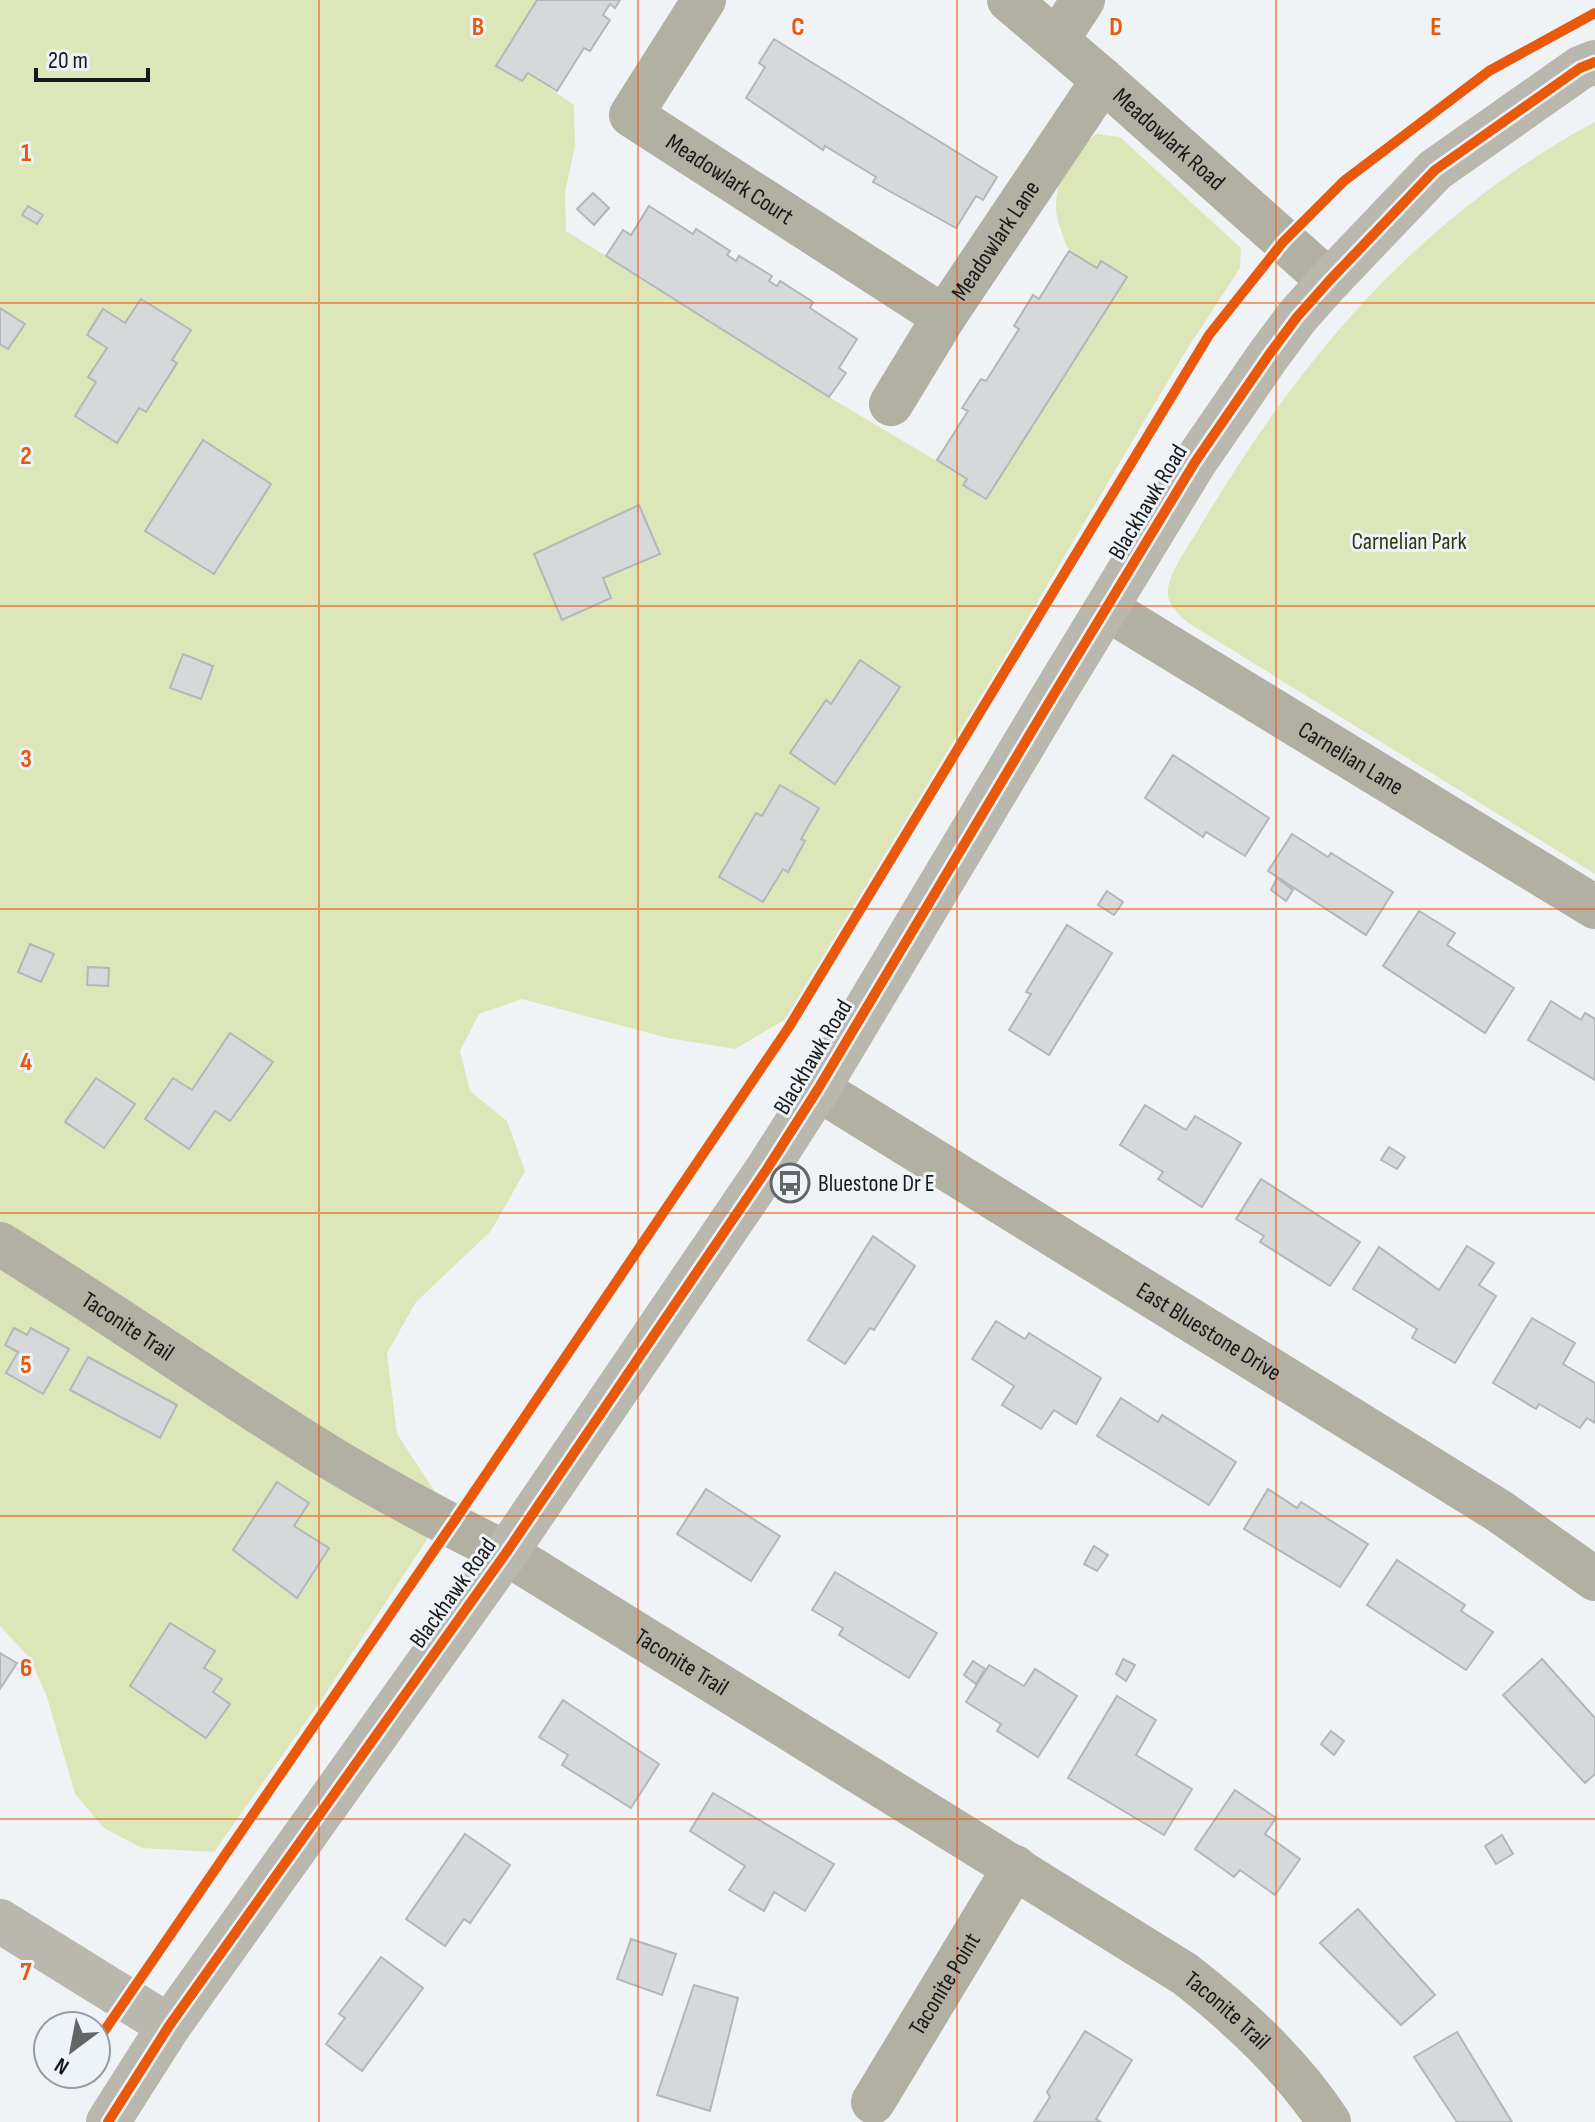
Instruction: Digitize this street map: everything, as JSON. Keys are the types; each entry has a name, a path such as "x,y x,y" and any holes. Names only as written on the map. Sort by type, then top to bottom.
{"street":[{"name":"Meadowlark Court","path":"704,0 631,115 944,317"},
{"name":"Meadowlark Road","path":"1009,0 1329,281"},
{"path":"1057,40 1083,0"},
{"name":"Blackhawk Road","path":"108,2122 169,2026 506,1553 715,1248 818,1089 1051,699 1227,414 1297,317 1435,170 1580,68 1595,62"},
{"name":"Meadowlark Lane","path":"891,404 944,317 1103,80"},
{"name":"Carnelian Lane","path":"1107,609 1595,907"},
{"name":"East Bluestone Drive","path":"818,1089 1499,1511 1595,1579"},
{"name":"Taconite Trail","path":"0,1244 78,1291 314,1448 451,1526 506,1553 1136,1941 1215,1997 1245,2024 1284,2065 1329,2122"},
{"name":"Taconite Point","path":"873,2102 1015,1867"},
{"path":"0,1921 169,2026"}],"green space":[{"path":"0,0 537,0 496,66 522,81 528,73 574,105 575,146 565,192 566,231 829,397 967,479 963,485 986,499 1127,278 1077,257 1071,252 1062,233 1057,216 1058,189 1068,165 1086,143 1096,134 1120,137 1241,248 1240,268 1184,354 786,1019 735,1049 668,1038 522,999 479,1014 460,1051 470,1091 507,1121 525,1171 491,1231 416,1302 387,1353 397,1434 436,1493 432,1532 322,1699 214,1852 142,1848 104,1828 75,1794 47,1697 30,1658 0,1626"},
{"name":"Carnelian Park","path":"1595,122 1595,874 1190,624 1173,608 1168,589 1178,562 1242,459 1290,391 1370,295 1468,205 1543,152"}],"building":[{"path":"537,0 620,0 615,8 610,4 603,15 610,20 590,51 584,48 557,91 528,73 522,81 496,66"},
{"path":"774,39 997,177 983,200 976,196 956,228 873,182 876,177 825,146 823,150 746,98 765,67 759,63"},
{"path":"593,193 609,208 594,225 577,209"},
{"path":"28,206 43,215 37,224 22,215"},
{"path":"649,206 693,234 696,229 730,251 727,255 736,261 739,256 772,276 769,281 777,286 780,281 813,302 810,308 857,339 839,368 846,373 829,397 606,256 623,230 631,235"},
{"path":"1069,251 1097,268 1101,261 1127,277 986,499 963,485 967,479 937,460 968,411 962,408 981,379 986,381 1019,329 1014,326 1033,295 1039,299"},
{"path":"141,299 191,330 172,360 177,363 146,412 139,408 117,443 75,416 96,382 88,377 107,348 87,335 103,309 125,323"},
{"path":"0,308 25,324 8,349 0,344"},
{"path":"203,440 271,484 214,574 145,531"},
{"path":"639,505 660,554 603,578 611,598 562,620 534,554"},
{"path":"183,654 213,666 201,699 170,688"},
{"path":"860,660 900,687 835,784 790,753 826,700 831,704"},
{"path":"1173,755 1269,818 1245,856 1206,832 1203,837 1145,798"},
{"path":"780,785 819,808 801,839 805,841 788,872 783,869 763,902 719,877 756,813 762,816"},
{"path":"1292,834 1328,857 1331,853 1393,892 1366,935 1268,871"},
{"path":"1277,878 1293,890 1286,901 1271,890"},
{"path":"1107,891 1123,902 1114,915 1098,905"},
{"path":"1419,911 1455,933 1447,945 1514,988 1485,1033 1383,966"},
{"path":"1067,925 1112,953 1049,1055 1009,1030 1031,994 1026,992"},
{"path":"30,944 54,954 41,982 18,972"},
{"path":"88,967 109,968 108,986 87,985"},
{"path":"1551,1001 1581,1020 1585,1013 1595,1019 1595,1080 1528,1040"},
{"path":"230,1033 273,1062 230,1121 215,1111 189,1149 145,1119 173,1078 192,1090"},
{"path":"96,1078 135,1104 104,1148 65,1122"},
{"path":"1145,1105 1186,1130 1195,1116 1241,1143 1202,1207 1158,1179 1163,1172 1120,1145"},
{"path":"1389,1147 1405,1157 1397,1169 1381,1160"},
{"path":"1261,1179 1360,1242 1330,1286 1260,1242 1264,1236 1236,1219"},
{"path":"873,1236 915,1266 874,1330 870,1328 845,1364 808,1340"},
{"path":"1467,1246 1494,1263 1479,1285 1496,1296 1455,1363 1412,1338 1417,1329 1353,1289 1379,1247 1439,1290"},
{"path":"1532,1318 1575,1343 1563,1364 1595,1383 1595,1423 1587,1418 1580,1428 1539,1404 1536,1409 1493,1383"},
{"path":"996,1321 1025,1339 1029,1333 1101,1378 1076,1424 1054,1410 1041,1429 1002,1405 1014,1386 972,1359"},
{"path":"14,1328 27,1335 31,1328 69,1349 43,1394 6,1373 18,1352 5,1345"},
{"path":"88,1357 177,1405 160,1438 70,1390"},
{"path":"1121,1398 1158,1422 1162,1415 1236,1462 1209,1505 1097,1436"},
{"path":"277,1482 309,1503 294,1526 329,1548 297,1598 233,1550"},
{"path":"706,1489 780,1536 751,1581 677,1534"},
{"path":"1268,1489 1297,1508 1301,1502 1368,1544 1340,1587 1244,1529"},
{"path":"1094,1546 1108,1555 1097,1571 1084,1564"},
{"path":"1397,1560 1465,1605 1461,1611 1493,1632 1466,1670 1367,1605"},
{"path":"835,1572 937,1633 909,1678 839,1635 843,1628 812,1610"},
{"path":"170,1623 215,1651 204,1668 222,1679 213,1692 230,1704 206,1738 130,1686"},
{"path":"0,1653 17,1663 0,1689"},
{"path":"1123,1659 1135,1665 1126,1681 1116,1674"},
{"path":"1542,1659 1595,1718 1595,1774 1585,1783 1503,1695"},
{"path":"973,1661 985,1669 976,1684 964,1675"},
{"path":"989,1665 1024,1686 1035,1669 1077,1696 1038,1757 997,1731 1001,1724 966,1702"},
{"path":"1117,1696 1156,1720 1136,1755 1192,1789 1164,1835 1068,1778"},
{"path":"563,1700 659,1764 631,1808 562,1765 568,1755 539,1737"},
{"path":"1331,1731 1344,1741 1334,1755 1321,1744"},
{"path":"1235,1790 1276,1818 1265,1834 1300,1859 1275,1895 1240,1870 1234,1877 1195,1849"},
{"path":"713,1793 834,1864 805,1911 774,1892 764,1911 729,1890 745,1866 690,1831"},
{"path":"465,1834 510,1865 470,1923 464,1919 445,1946 406,1919"},
{"path":"1502,1835 1513,1854 1496,1864 1485,1846"},
{"path":"1358,1909 1435,1995 1401,2025 1320,1943"},
{"path":"631,1939 676,1954 662,1995 617,1979"},
{"path":"381,1957 423,1988 362,2071 326,2044 345,2018 339,2014"},
{"path":"694,1985 738,1998 710,2111 657,2095"},
{"path":"1085,2031 1132,2060 1096,2119 1101,2122 1034,2122 1050,2097 1047,2092"},
{"path":"1457,2032 1512,2122 1457,2122 1414,2057"}],"cycle path":[{"path":"112,2020 789,1027 1209,335 1283,242 1344,181 1489,71 1595,13"},
{"path":"108,2122 169,2026 506,1553 767,1169 1195,462 1268,356 1329,281 1435,170 1580,68 1595,62"}],"place":[{"name":"Bluestone Dr E","path":"790,1183"}]}
